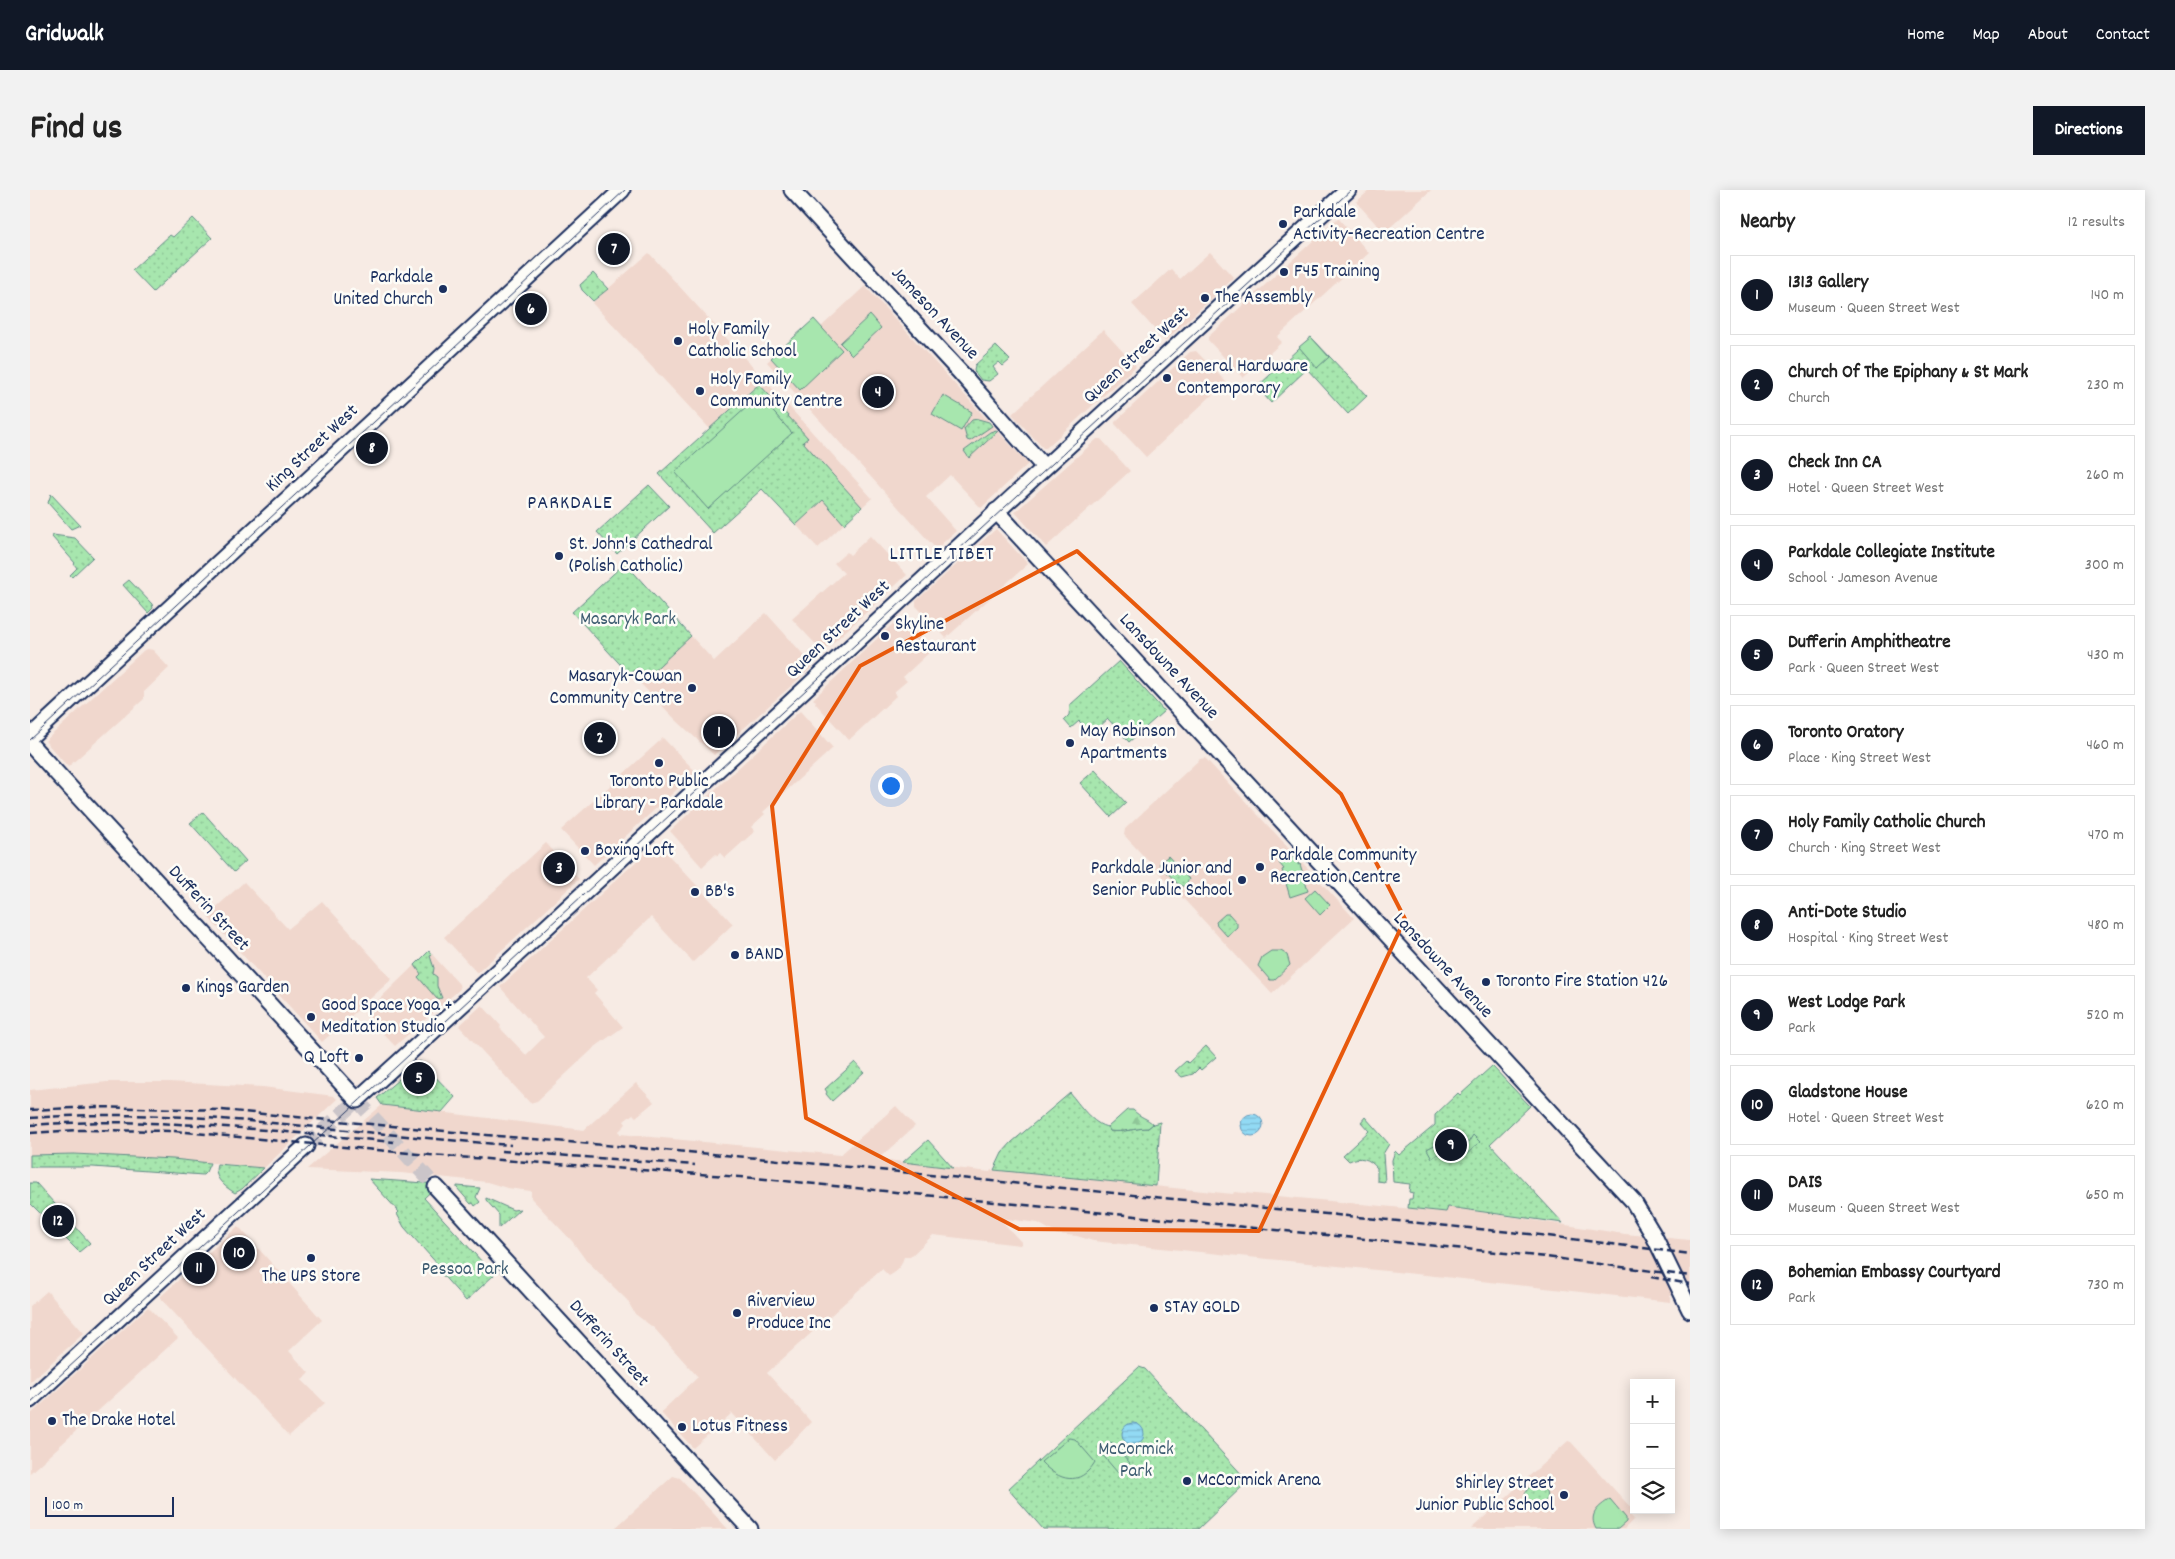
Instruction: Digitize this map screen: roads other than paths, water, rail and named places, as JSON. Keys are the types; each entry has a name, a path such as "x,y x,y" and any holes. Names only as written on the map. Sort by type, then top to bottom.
{"main road":[{"name":"King Street West","path":"30,737 622,190"},
{"name":"Jameson Avenue","path":"792,190 1044,467"},
{"name":"Queen Street West","path":"358,1100 1044,467 1348,190"},
{"name":"Lansdowne Avenue","path":"996,512 1633,1201 1654,1236 1690,1310"},
{"name":"Dufferin Street","path":"30,744 358,1100"},
{"name":"Queen Street West","path":"30,1400 306,1146"},
{"name":"Dufferin Street","path":"436,1188 750,1529"}],"water":[{"path":"1252,1114 1260,1117 1263,1125 1260,1133 1252,1136 1244,1133 1241,1125 1244,1117"},
{"path":"1133,1423 1143,1430 1144,1434 1137,1444 1133,1445 1123,1438 1122,1434 1129,1424"}],"tunnel":[{"path":"306,1146 357,1100 436,1187"}],"tram line":[{"path":"30,740 625,190"},
{"path":"30,1403 1351,190"}],"railway":[{"path":"30,1110 94,1107 222,1110 758,1158 1540,1235 1690,1254"},
{"path":"30,1118 90,1115 210,1118 511,1145"},
{"path":"30,1125 121,1122 212,1126 394,1142"},
{"path":"30,1133 80,1130 175,1131 430,1155 755,1178 1546,1257 1690,1276"},
{"path":"501,1151 695,1165"},
{"path":"1651,1277 1690,1284"}],"place":[{"name":"Parkdale Activity-Recreation Centre","path":"1283,224"},
{"name":"Holy Family Catholic Church","path":"614,249"},
{"name":"F45 Training","path":"1284,272"},
{"name":"Parkdale United Church","path":"443,289"},
{"name":"The Assembly","path":"1205,298"},
{"name":"Toronto Oratory","path":"531,309"},
{"name":"Holy Family Catholic School","path":"678,341"},
{"name":"General Hardware Contemporary","path":"1167,378"},
{"name":"Holy Family Community Centre","path":"700,391"},
{"name":"Parkdale Collegiate Institute","path":"878,392"},
{"name":"Anti-Dote Studio","path":"372,448"},
{"name":"St. John's Cathedral (Polish Catholic)","path":"559,556"},
{"name":"Skyline Restaurant","path":"885,636"},
{"name":"Masaryk-Cowan Community Centre","path":"692,688"},
{"name":"1313 Gallery","path":"719,732"},
{"name":"Church Of The Epiphany & St Mark","path":"600,738"},
{"name":"May Robinson Apartments","path":"1070,743"},
{"name":"Toronto Public Library - Parkdale","path":"659,763"},
{"name":"Boxing Loft","path":"585,851"},
{"name":"Parkdale Community Recreation Centre","path":"1260,867"},
{"name":"Check Inn CA","path":"559,868"},
{"name":"Parkdale Junior and Senior Public School","path":"1242,880"},
{"name":"BB's","path":"695,892"},
{"name":"BAND","path":"735,955"},
{"name":"Toronto Fire Station 426","path":"1486,982"},
{"name":"Kings Garden","path":"186,988"},
{"name":"Good Space Yoga + Meditation Studio","path":"311,1017"},
{"name":"Q Loft","path":"359,1058"},
{"name":"Dufferin Amphitheatre","path":"419,1078"},
{"name":"West Lodge Park","path":"1451,1145"},
{"name":"Bohemian Embassy Courtyard","path":"58,1221"},
{"name":"Gladstone House","path":"239,1253"},
{"name":"The UPS Store","path":"311,1258"},
{"name":"DAIS","path":"199,1268"},
{"name":"STAY GOLD","path":"1154,1308"},
{"name":"Riverview Produce Inc","path":"737,1313"},
{"name":"The Drake Hotel","path":"52,1421"},
{"name":"Lotus Fitness","path":"682,1427"},
{"name":"McCormick Arena","path":"1187,1481"},
{"name":"Shirley Street Junior Public School","path":"1564,1495"}],"district":[{"name":"PARKDALE","path":"570,504"},
{"name":"LITTLE TIBET","path":"942,555"}],"park label":[{"name":"Masaryk Park","path":"628,620"},
{"name":"Pessoa Park","path":"465,1270"},
{"name":"McCormick Park","path":"1136,1461"}]}
